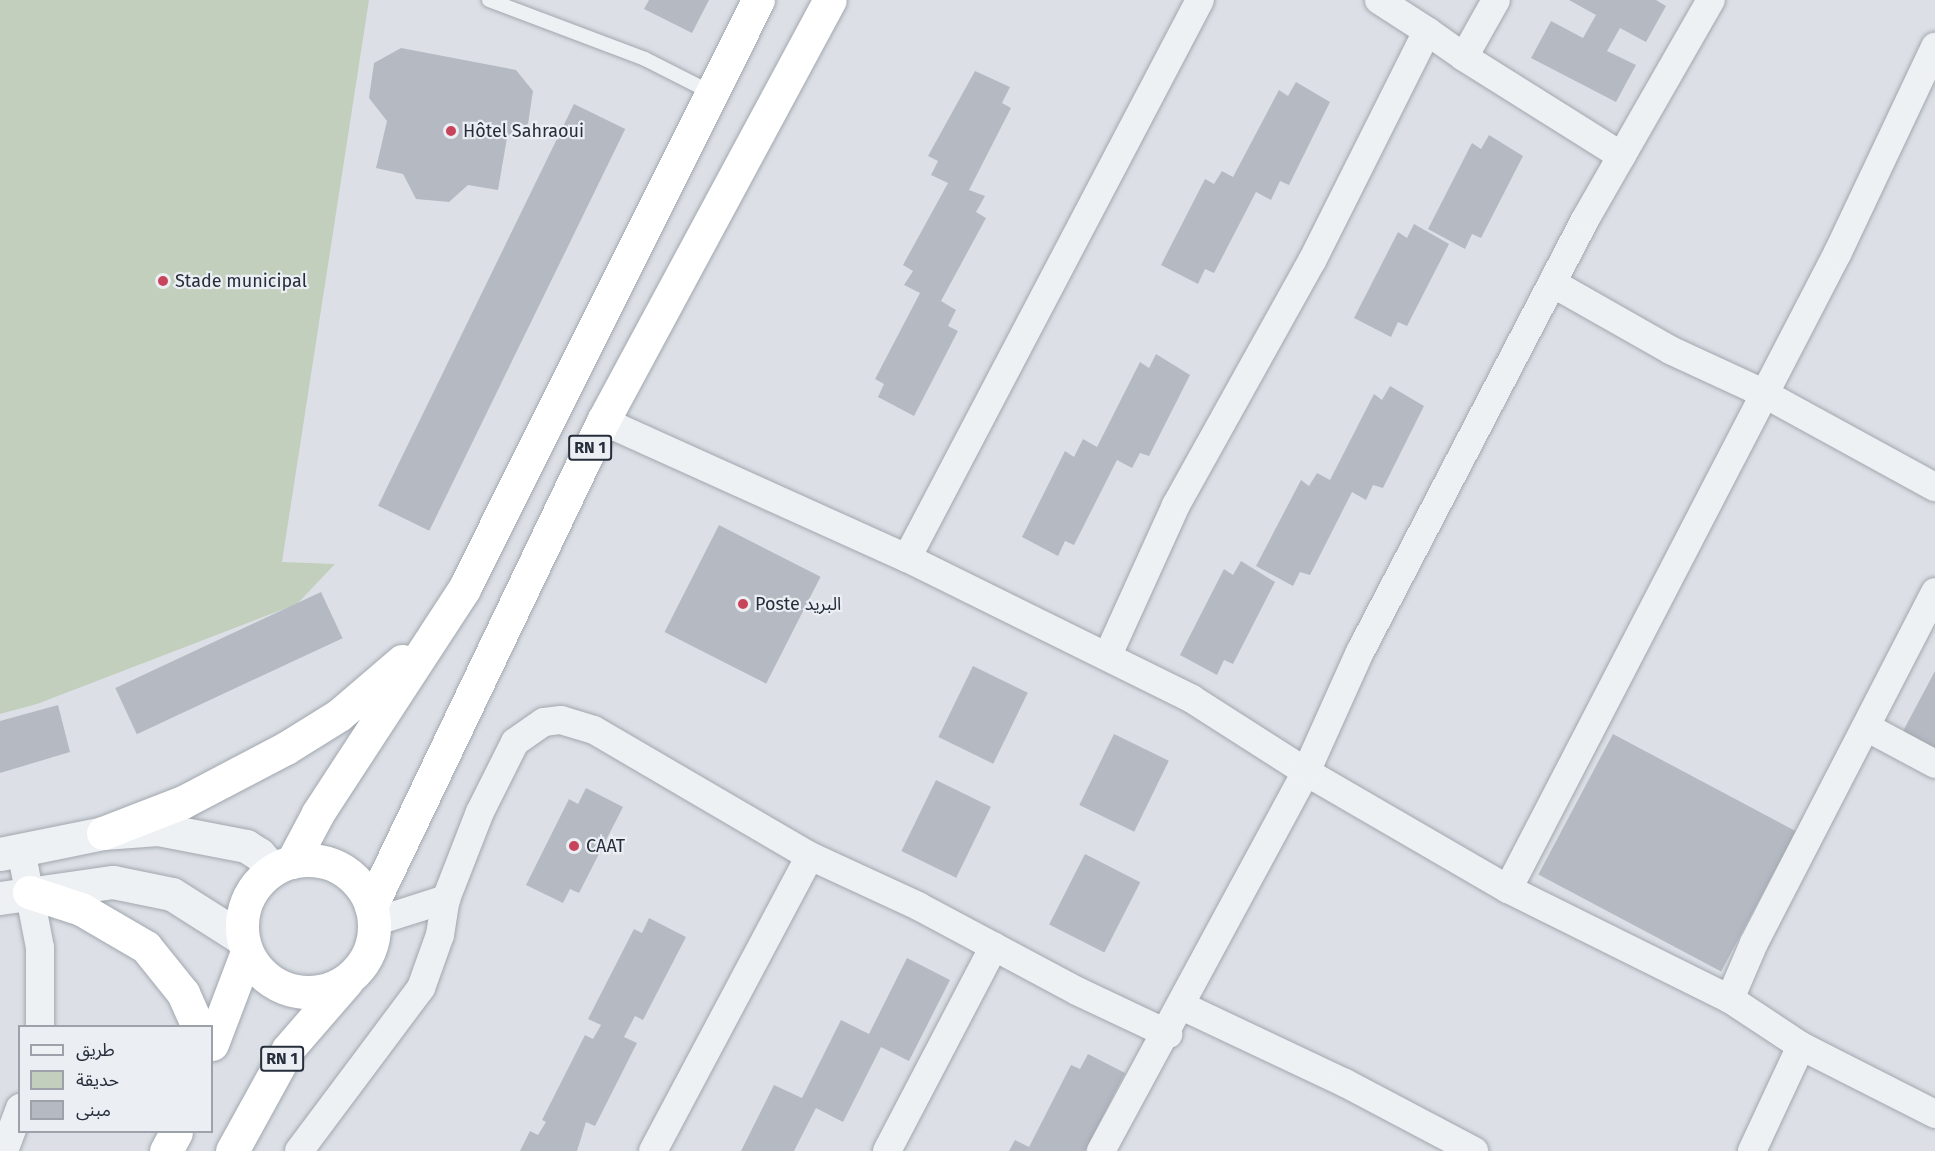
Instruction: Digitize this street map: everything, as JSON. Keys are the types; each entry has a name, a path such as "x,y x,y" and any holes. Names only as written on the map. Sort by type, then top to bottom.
{"highway":[{"name":"RN 1","path":"282,866 464,589 710,92 758,0"},
{"name":"RN 1","path":"373,914 603,421 830,0"},
{"path":"103,833 220,784 339,715 397,666 464,589"},
{"path":"213,1041 245,946 247,900 282,866 311,860 331,864 356,881 373,914 371,948 349,978 312,992 292,990 273,982 258,969 245,946"},
{"path":"15,895 81,909 146,947 183,993 198,1025"},
{"name":"RN 1","path":"232,1151 288,1048 349,978"},
{"path":"166,1151 175,1133"}],"street":[{"path":"907,558 1200,0"},
{"path":"1378,0 1622,156"},
{"path":"1464,57 1496,0"},
{"path":"1101,1151 1168,1034 1306,772 1360,652 1554,284 1622,156 1711,0"},
{"path":"1108,655 1176,505 1312,261 1427,31"},
{"path":"1508,889 1838,252 1935,47"},
{"path":"1554,284 1670,350 1763,393 1935,487"},
{"path":"603,421 907,558 1108,655 1192,699 1306,772 1508,889 1730,999 1801,1046 1935,1114"},
{"path":"1730,999 1754,943 1868,728 1935,592"},
{"path":"299,1151 421,988 440,935 446,900 480,812 515,742 528,730 561,720 594,730 810,856 918,906 1168,1034"},
{"path":"1868,728 1935,764"},
{"path":"40,1025 40,948 15,895 11,852 103,833 158,829 211,836 246,846 282,866"},
{"path":"653,1151 810,856"},
{"path":"15,895 113,882 172,894 245,946"},
{"path":"373,914 446,900"},
{"path":"887,1151 994,946"},
{"path":"1182,1006 1345,1083 1474,1151"},
{"path":"1752,1151 1801,1046"},
{"path":"4,1151 18,1113"}],"lane":[{"path":"489,0 645,59 710,92"}],"green space":[{"name":"Stade municipal","path":"0,0 369,0 282,562 335,564 297,604 37,704 0,714"}],"building":[{"path":"649,0 709,0 692,33 644,9"},
{"path":"1569,0 1656,0 1666,6 1646,42 1620,28 1607,51 1636,65 1616,102 1531,58 1551,21 1583,38 1596,15"},
{"name":"Hôtel Sahraoui","path":"401,48 516,70 533,91 528,124 507,138 498,190 468,185 449,202 416,199 403,174 376,168 387,121 369,98 374,63"},
{"path":"975,71 1010,87 1002,103 1011,108 969,190 985,196 976,212 986,218 941,301 956,310 948,326 958,331 914,416 878,397 884,384 875,379 920,293 904,285 913,271 903,265 948,183 931,175 938,161 928,156"},
{"path":"1296,82 1330,102 1289,185 1280,181 1271,200 1256,192 1214,273 1205,269 1198,284 1161,265 1205,179 1214,184 1222,171 1233,177 1279,90 1288,96"},
{"path":"574,104 625,129 429,531 378,506"},
{"path":"1489,135 1523,156 1481,238 1472,234 1465,249 1428,229 1472,143 1481,149"},
{"path":"1414,224 1449,244 1407,326 1398,322 1391,337 1354,318 1398,232 1407,238"},
{"path":"1156,354 1190,375 1149,456 1140,453 1132,468 1117,460 1074,545 1065,541 1058,556 1022,537 1065,451 1074,457 1083,439 1097,447 1140,362 1149,368"},
{"path":"1390,386 1424,406 1383,488 1373,485 1366,500 1352,492 1310,575 1300,572 1293,586 1256,566 1301,480 1309,486 1317,473 1330,480 1374,394 1382,400"},
{"name":"Poste البريد","path":"719,525 821,577 766,684 665,632"},
{"path":"1241,561 1275,582 1233,664 1224,660 1217,675 1180,655 1224,569 1233,575"},
{"path":"321,592 343,638 137,734 115,688"},
{"path":"973,666 1028,693 993,764 938,737"},
{"path":"1935,671 1935,749 1902,733"},
{"path":"58,705 70,752 0,773 0,721"},
{"path":"1114,734 1169,761 1134,832 1079,805"},
{"path":"1613,734 1796,831 1721,972 1538,874"},
{"path":"936,780 991,807 956,878 901,851"},
{"name":"CAAT","path":"586,788 623,807 579,893 570,889 563,903 526,885 569,799 578,804"},
{"path":"1085,854 1140,882 1104,953 1049,924"},
{"path":"649,918 686,937 643,1020 635,1016 624,1037 637,1043 595,1126 586,1122 577,1151 520,1151 530,1131 538,1135 546,1122 542,1120 585,1035 593,1039 601,1025 588,1019 634,929 642,933"},
{"path":"907,958 950,980 909,1061 881,1047 843,1122 816,1108 794,1151 741,1151 774,1085 802,1098 841,1020 869,1034"},
{"path":"1088,1054 1125,1073 1085,1151 1009,1151 1015,1140 1029,1147 1071,1065 1080,1069"}],"place":[{"name":"Hôtel Sahraoui","path":"451,131"},
{"name":"Stade municipal","path":"163,281"},
{"name":"Poste البريد","path":"743,604"},
{"name":"CAAT","path":"574,846"}]}
